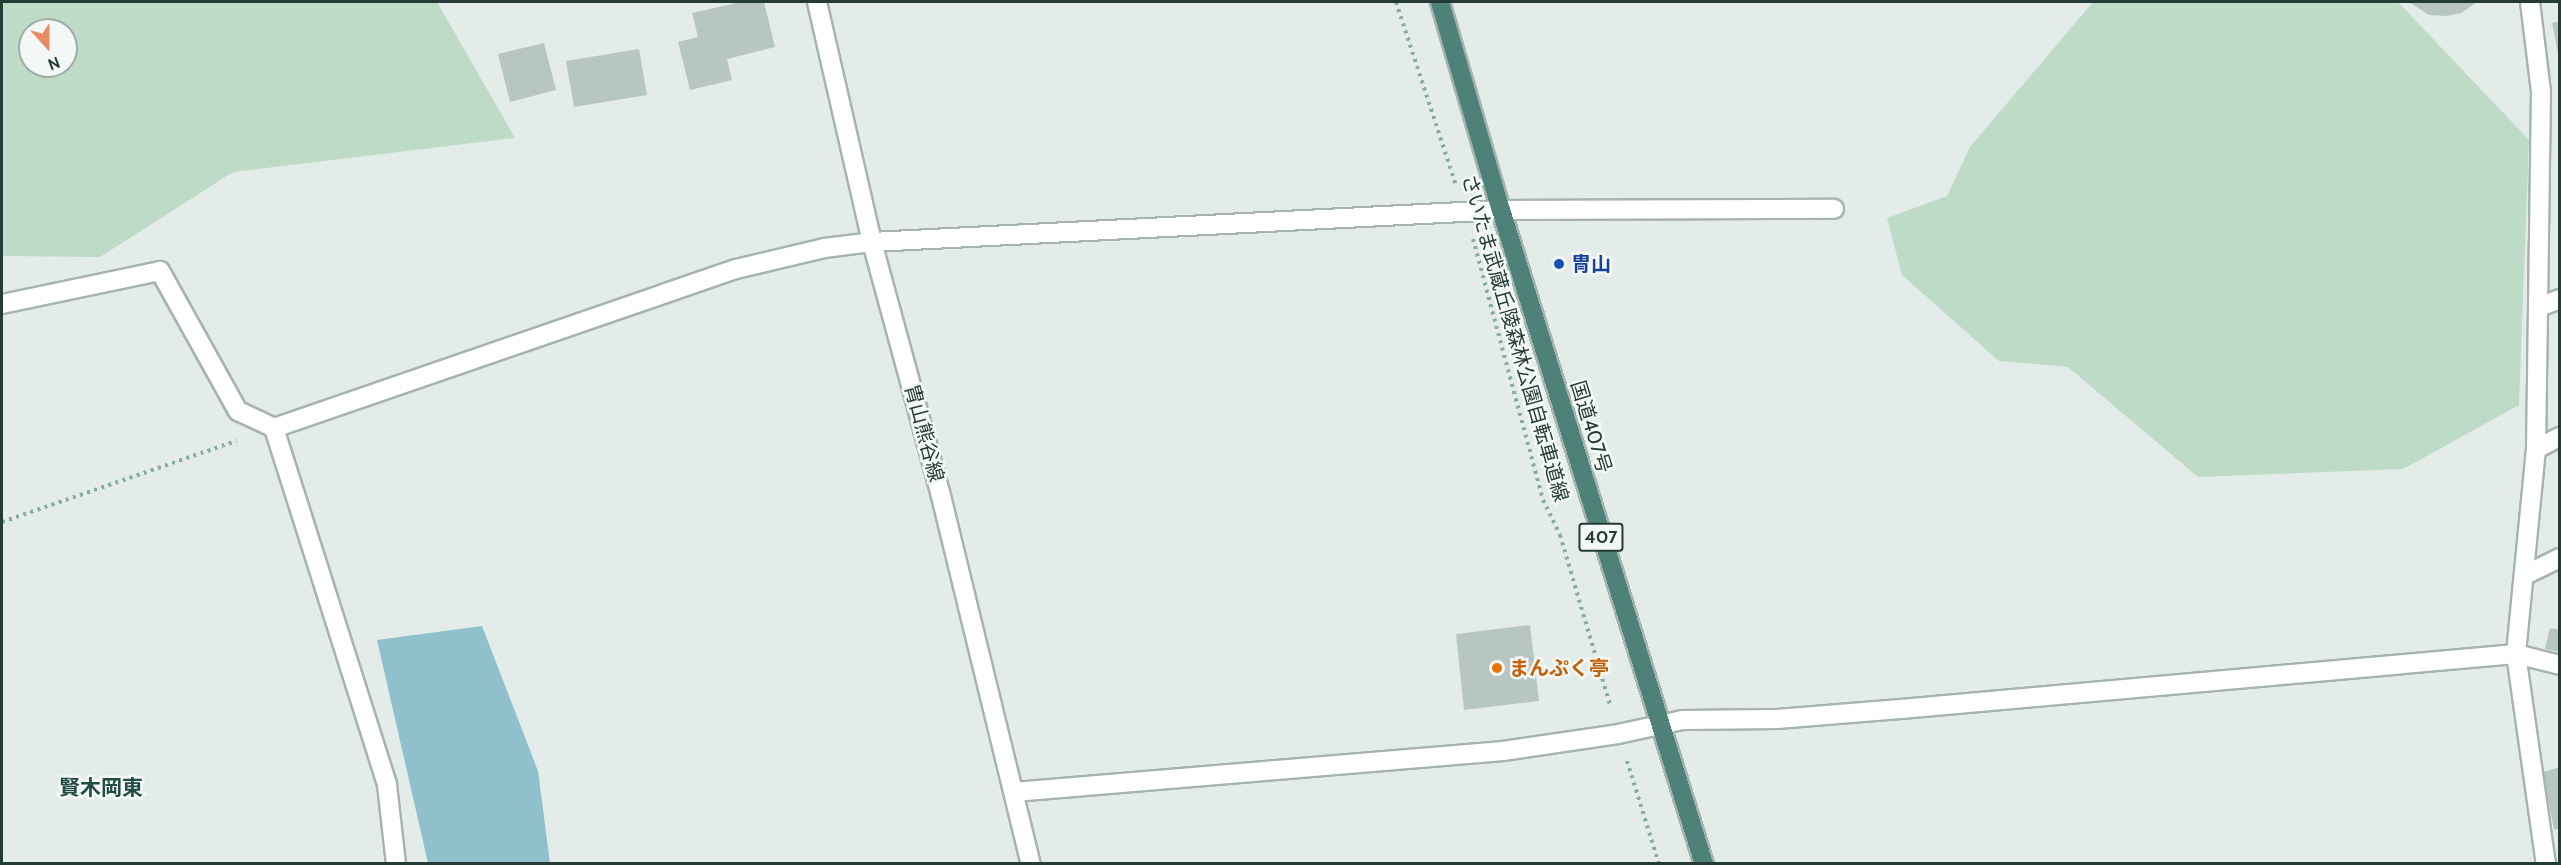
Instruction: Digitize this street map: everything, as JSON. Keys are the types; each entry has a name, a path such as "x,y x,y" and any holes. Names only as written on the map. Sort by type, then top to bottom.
{"highway":[{"name":"国道407号","path":"1440,2 1501,210 1704,864"}],"street":[{"name":"胄山熊谷線","path":"817,2 872,242 941,496 1031,864"},
{"path":"2530,2 2541,92 2536,448 2516,654 2546,864"},
{"path":"2,304 160,272 238,411 274,428 736,269 824,248 872,242 1501,210 1834,208"},
{"path":"2539,307 2559,299"},
{"path":"274,428 387,785 396,864"},
{"path":"2536,448 2559,437"},
{"path":"2525,575 2559,558"},
{"path":"1014,792 1503,752 1618,735 1659,724 1902,709 2516,654 2559,665"}],"path":[{"name":"さいたま武蔵丘陵森林公園自転車道線","path":"1396,2 1466,212 1544,500 1560,534 1613,717"},
{"path":"2,522 274,428"},
{"path":"1625,754 1659,864"}],"green space":[{"path":"2,2 437,2 515,138 233,172 100,257 2,256"},
{"path":"2093,2 2398,2 2529,140 2519,405 2403,469 2198,477 2068,367 1999,361 1902,275 1887,218 1947,196 1970,147"}],"water":[{"path":"482,626 538,771 550,863 428,863 377,640"}],"building":[{"path":"741,2 764,2 775,47 727,59 732,80 690,90 678,42 698,37 692,13"},
{"path":"2409,2 2477,2 2461,13 2446,16 2429,15"},
{"path":"2560,21 2560,53 2558,53 2552,23"},
{"path":"544,43 556,90 510,102 498,54"},
{"path":"639,49 647,95 574,107 566,61"},
{"name":"まんぷく亭","path":"1530,625 1539,701 1464,710 1456,634"},
{"path":"2550,628 2560,630 2560,652 2545,649"},
{"path":"2560,767 2560,828 2554,830 2543,772"}],"place":[{"name":"冑山","path":"1559,264"},
{"name":"まんぷく亭","path":"1497,668"}],"district":[{"name":"賢木岡東","path":"101,788"}]}
